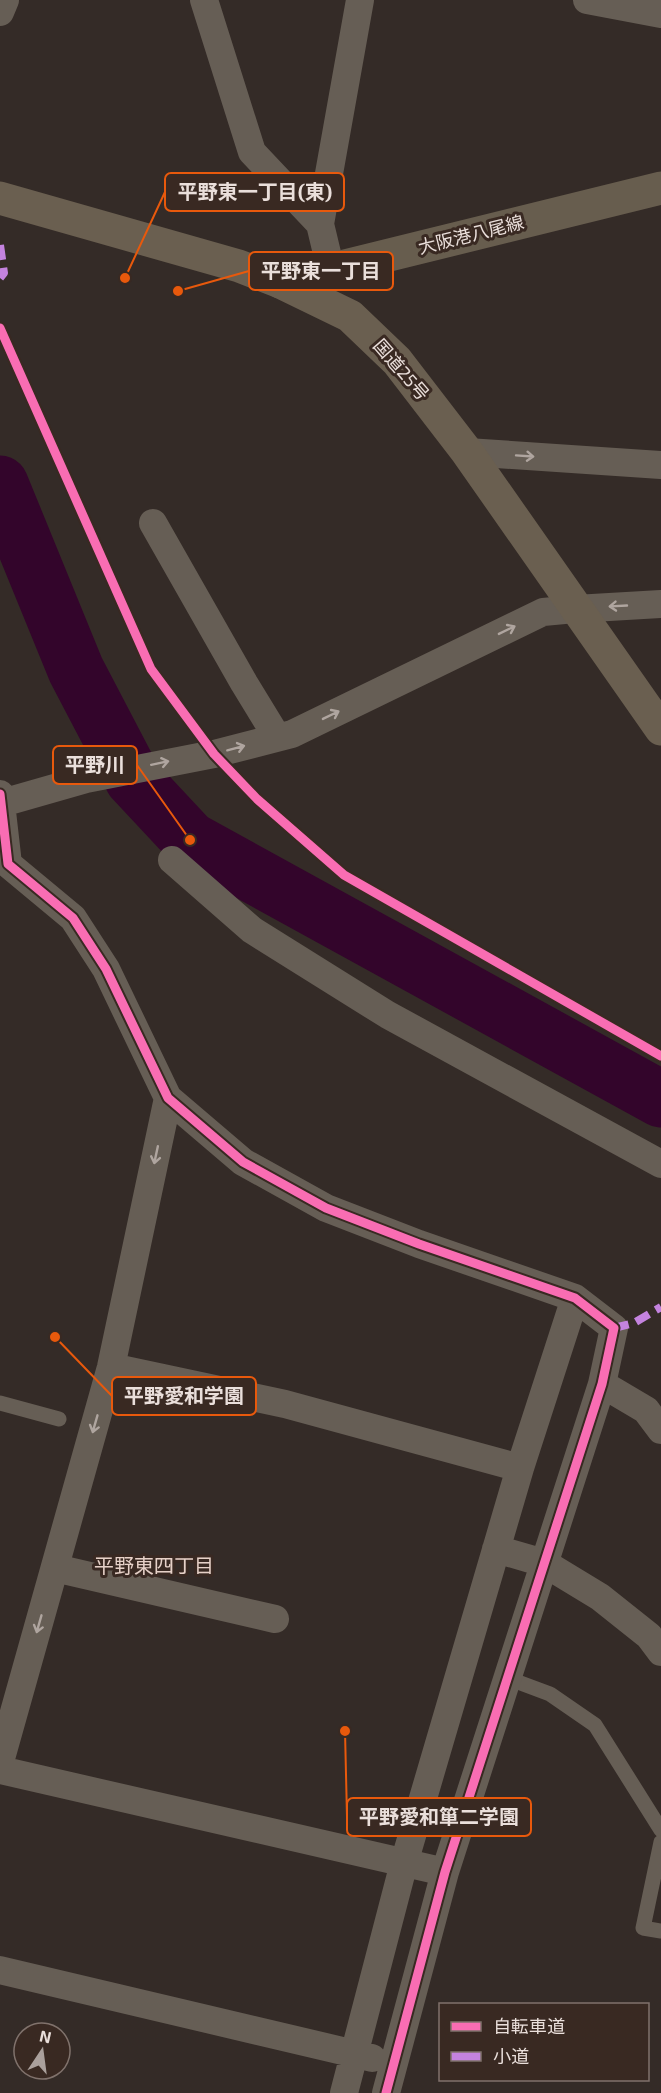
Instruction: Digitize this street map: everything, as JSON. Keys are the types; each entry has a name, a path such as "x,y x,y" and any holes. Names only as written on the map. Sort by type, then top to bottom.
{"highway":[{"name":"国道25号","path":"0,198 239,266 280,282 350,316 397,360 467,452 661,729"}],"main road":[{"name":"大阪港八尾線","path":"280,282 661,188"}],"street":[{"path":"0,12 5,0"},
{"path":"204,0 252,152 320,224"},
{"path":"331,270 320,224 360,0"},
{"path":"587,0 661,14"},
{"path":"467,452 661,465"},
{"path":"153,523 277,737"},
{"path":"386,2093 445,1872 602,1384 614,1328 575,1298 419,1244 326,1208 243,1162 168,1098 106,969 73,918 8,864 1,810 86,779 194,756 214,754 292,734 543,612 661,604"},
{"path":"172,860 252,930 388,1015 661,1164"},
{"path":"0,1762 111,1367 168,1098"},
{"path":"344,2093 404,1863 519,1468 575,1298"},
{"path":"111,1367 285,1404 519,1468"},
{"path":"602,1384 646,1410 661,1430"},
{"path":"496,1549 544,1563 600,1597 649,1636 661,1652"},
{"path":"55,1568 276,1619"},
{"path":"0,1770 445,1872"},
{"path":"0,1970 393,2064"}],"lane":[{"path":"0,1403 59,1419"},
{"path":"507,1678 550,1694 595,1725 661,1830"},
{"path":"661,1842 643,1928 661,1931"}],"waterway":[{"path":"0,484 76,670 133,779 190,840 661,1099"}],"marked path":[{"path":"0,245 4,273 0,278"},
{"path":"614,1328 634,1323 661,1307"}],"cycle path":[{"path":"0,328 151,669 214,754 257,799 344,875 661,1056"},
{"path":"0,794 8,864 73,918 106,969 168,1098 243,1162 326,1208 419,1244 575,1298 614,1328 602,1384 445,1872 386,2093"}],"place":[{"name":"平野東一丁目(東)","path":"125,278"},
{"name":"平野東一丁目","path":"178,291"},
{"name":"平野川","path":"190,840"},
{"name":"平野愛和学園","path":"55,1337"},
{"name":"平野愛和箪二学園","path":"345,1731"}],"district":[{"name":"平野東四丁目","path":"154,1566"}]}
